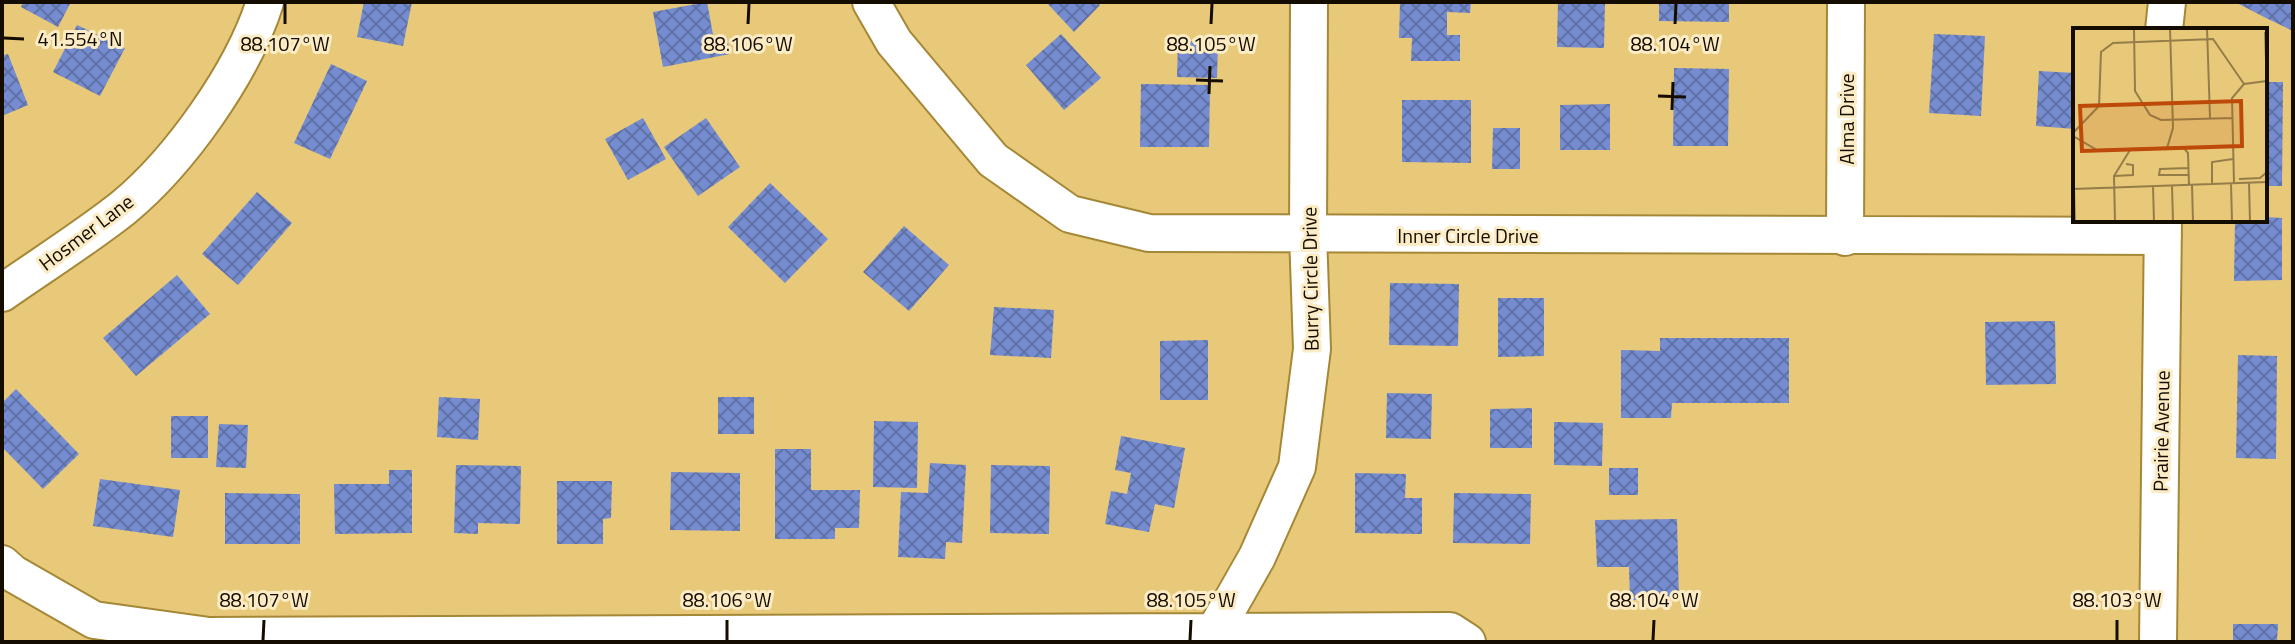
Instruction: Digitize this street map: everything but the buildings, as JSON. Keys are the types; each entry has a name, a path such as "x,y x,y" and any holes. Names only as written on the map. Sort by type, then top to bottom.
{"street":[{"name":"Hosmer Lane","path":"2,293 123,207 160,171 219,92 265,2"},
{"name":"Inner Circle Drive","path":"871,2 894,42 993,160 1070,214 1149,233 1845,237 2163,228"},
{"name":"Burry Circle Drive","path":"1215,631 1257,557 1297,467 1312,349 1308,234 1309,2"},
{"name":"Alma Drive","path":"1845,237 1846,2"},
{"path":"2164,28 2167,2"},
{"name":"Prairie Avenue","path":"2158,642 2163,228"},
{"path":"2,564 12,573 94,620 209,636 691,639 1215,631 1450,631 1467,642"}]}
